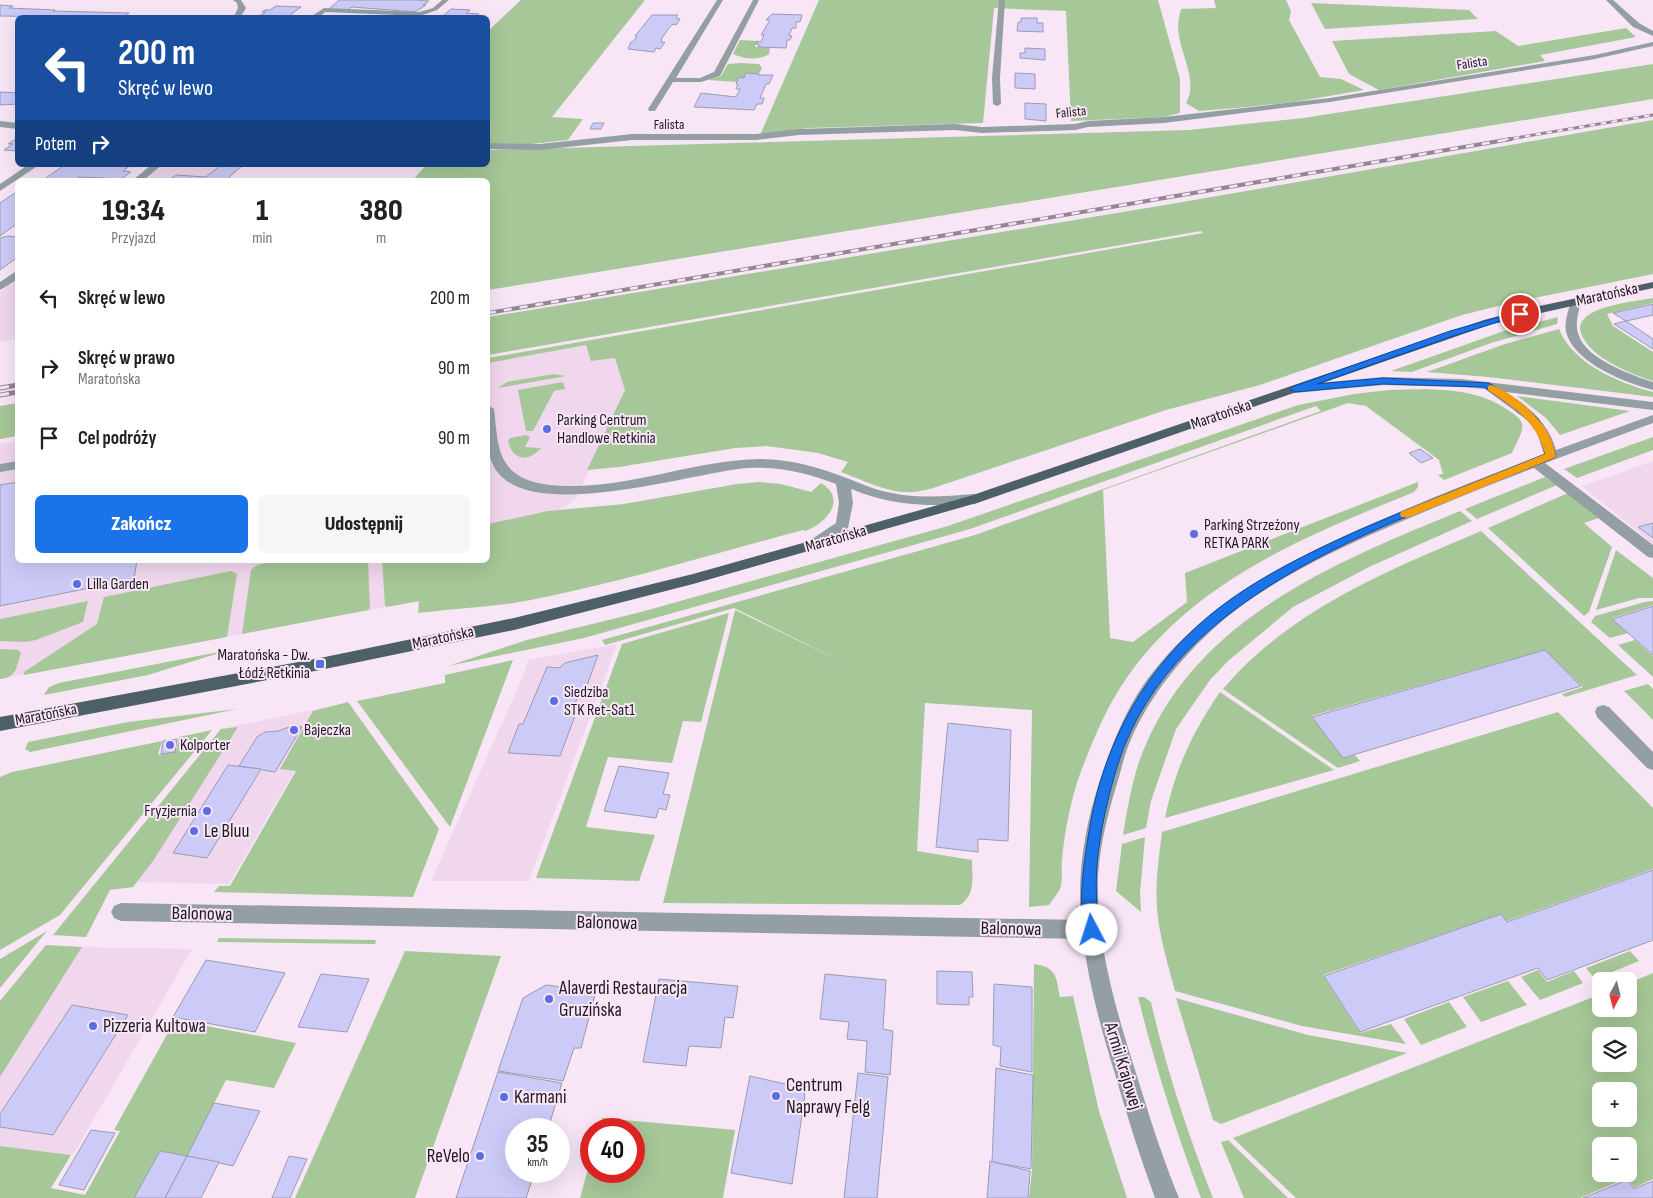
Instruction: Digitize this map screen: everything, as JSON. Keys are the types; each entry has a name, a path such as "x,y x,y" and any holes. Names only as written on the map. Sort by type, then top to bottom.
{"main road":[{"name":"Maratońska","path":"0,724 320,664 514,624 693,579 975,499 1471,327 1508,316 1653,285"}],"street":[{"path":"236,0 240,2 242,8 238,15"},
{"path":"316,15 324,10 420,14 435,9 446,0"},
{"path":"652,109 720,0"},
{"path":"670,80 701,80 717,74 756,0"},
{"path":"997,104 996,78 1002,0"},
{"path":"1609,0 1636,25 1653,34"},
{"path":"324,10 322,6 326,2"},
{"name":"Falista","path":"490,146 540,147 615,138 756,137 799,132 955,127 982,130 1075,127 1088,124 1164,120 1330,100 1595,57 1653,44"},
{"path":"0,124 15,126"},
{"path":"0,188 31,167"},
{"path":"141,178 154,167"},
{"path":"0,287 15,275"},
{"path":"1576,301 1571,324 1572,330 1583,350 1612,370 1653,386"},
{"path":"1295,389 1383,381 1486,384 1653,406"},
{"path":"1486,384 1516,404 1535,421 1546,438 1551,456"},
{"path":"1092,930 1090,864 1099,812 1112,764 1127,728 1140,705 1184,646 1207,624 1232,605 1293,566 1375,527 1535,462 1653,419"},
{"path":"490,421 496,457 500,468 509,476 542,488 558,491 601,488 738,465 765,463 807,469 878,494 914,501 975,499"},
{"path":"1535,462 1653,553"},
{"path":"0,468 15,466"},
{"path":"814,546 843,525 846,503 844,483"},
{"path":"1603,712 1653,763"},
{"name":"Balonowa","path":"121,912 1092,930"},
{"name":"Armii Krajowej","path":"1092,930 1100,984 1112,1030 1154,1165 1167,1198"}],"shaded area":[{"path":"161,167 241,167 227,178 148,178"},
{"path":"15,280 15,339 0,342 0,292"},
{"name":"Parking Centrum Handlowe Retkinia","path":"611,337 625,390 576,499 490,555 490,359"},
{"path":"15,441 15,563 477,563 419,601 0,679 0,444"},
{"path":"1653,461 1653,544 1582,486"},
{"path":"617,644 529,881 431,881 520,683 528,660"},
{"path":"332,706 229,884 127,882 229,727"},
{"path":"82,947 192,949 73,1155 0,1146 0,1078"}],"green space":[{"path":"521,0 645,0 552,117 583,119 568,140 531,144 490,144 490,29"},
{"path":"819,0 1158,0 1180,79 1180,113 1164,117 1071,121 1066,11 994,8 983,123 808,128 760,135"},
{"path":"1214,0 1286,0 1291,11 1289,20 1320,77 1341,79 1364,90 1294,102 1199,111 1186,103 1189,95 1190,78 1179,36 1178,22 1181,9 1216,8"},
{"path":"1311,3 1469,10 1478,19 1325,29"},
{"path":"1626,28 1636,37 1540,55 1545,61 1379,90 1349,74 1332,41 1496,31 1518,46"},
{"path":"740,40 758,41 755,47 770,48 769,54 761,58 751,58 733,54"},
{"path":"728,64 759,64 762,68 759,74 746,73 744,78 739,77 737,82 708,80 721,76"},
{"path":"1653,64 1653,99 490,290 490,178 415,178 424,167 490,167 490,150 1189,130 1303,118"},
{"path":"1653,120 1653,274 1519,301 1462,315 1260,385 1166,410 923,491 904,492 885,489 841,472 848,462 818,453 767,446 735,448 619,467 587,470 625,390 615,358 591,361 586,345 490,363 490,358 1203,233 1201,231 490,355 490,317 1171,204"},
{"path":"1653,298 1653,303 1607,314 1613,326 1653,352 1653,381 1632,374 1598,355 1583,338 1580,328 1583,320 1599,309"},
{"path":"1558,317 1557,324 1491,343 1412,372 1391,371 1504,331"},
{"path":"1559,329 1575,352 1586,362 1612,377 1653,392 1653,397 1488,377 1427,372 1505,344"},
{"path":"554,374 566,376 498,388 507,382"},
{"path":"563,382 565,389 554,391 533,431 526,431 518,390"},
{"path":"1389,390 1451,391 1466,393 1495,402 1518,418 1522,424 1521,435 1512,453 1444,480 1438,475 1443,474 1439,460 1366,406 1348,403 1103,490 1110,638 1133,642 1187,602 1185,573 1418,482 1418,487 1414,492 1332,526 1253,566 1215,590 1181,618 1149,649 1122,685 1110,706 1081,771 1074,792 1067,826 1062,859 1061,886 1049,905 1029,907 1032,710 925,703 917,851 972,860 971,891 969,896 960,905 663,903 735,610 851,666 734,608 605,645 602,640 975,535 1321,411 1316,406 970,529 584,638 448,666 527,640 641,612 948,526 1298,405 1354,394"},
{"path":"1517,396 1630,411 1560,435 1546,418"},
{"path":"15,403 15,436 0,439 0,406"},
{"path":"526,435 530,437 525,447 541,448 531,456 517,456 508,441 510,438"},
{"path":"1653,437 1653,450 1577,478 1564,469"},
{"path":"1545,477 1557,485 1477,519 1465,509"},
{"path":"759,482 781,484 811,492 821,483 829,489 833,496 833,503 831,510 820,523 805,531 565,593 503,604 418,613 419,601 387,607 385,605 382,563 490,563 490,524 548,511 624,504 737,484"},
{"path":"1568,493 1599,518 1584,523 1612,547 1589,612 1584,616 1488,528"},
{"path":"1460,511 1472,521 1369,567 1293,607 1228,661 1210,680 1176,729 1151,801 1146,828 1123,835 1134,778 1141,755 1171,699 1202,660 1238,627 1279,598 1322,573 1368,550"},
{"path":"1481,531 1637,675 1565,697 1562,694 1583,687 1545,650 1311,716 1344,758 1355,755 1360,761 1338,768 1223,689 1250,661 1279,636 1310,614 1376,577"},
{"path":"1616,550 1653,578 1653,598 1639,598 1596,610"},
{"path":"267,563 368,563 370,608 368,610 242,634 251,570 257,565"},
{"path":"231,571 237,574 227,637 24,675 24,672 97,624 104,597"},
{"path":"88,601 83,622 36,640 25,642 0,641 0,619"},
{"path":"1653,601 1653,605 1612,618 1628,633 1610,638 1591,622 1595,616"},
{"path":"729,613 701,722 683,721 672,763 608,757 586,827 655,835 639,881 536,878 622,644"},
{"path":"1635,640 1653,656 1653,677 1618,645"},
{"path":"0,649 18,650 21,653 13,674 0,679"},
{"path":"229,650 148,675 44,695 49,687 59,683"},
{"path":"513,660 450,827 357,701 445,683 445,675"},
{"path":"1648,684 1653,689 1653,720 1624,691"},
{"path":"1220,692 1334,770 1165,818 1179,767 1201,722"},
{"path":"348,702 439,829 413,897 214,892 219,886 230,886 296,771 280,769 313,711"},
{"path":"237,709 30,752 25,749 28,742 128,722"},
{"path":"1558,712 1653,808 1653,869 1507,921 1501,914 1323,975 1360,1033 1391,1024 1406,1044 1302,1026 1175,991 1162,939 1157,908 1157,880 1162,832"},
{"path":"238,727 153,861 133,887 110,890 86,937 53,935 221,729"},
{"path":"212,730 60,915 0,950 0,777 12,772 162,741 158,755 176,751 179,737"},
{"path":"1145,837 1140,893 1141,912 1116,891 1122,844"},
{"path":"47,931 0,988 0,959"},
{"path":"219,938 376,940 375,944 217,942"},
{"path":"46,945 82,947 0,1077 0,1001"},
{"path":"405,951 501,956 415,1198 295,1198"},
{"path":"1630,951 1639,961 1612,972 1592,972 1592,975 1586,968"},
{"path":"1034,964 1042,965 1051,970 1056,979 1060,997 1073,996 1099,1111 1127,1198 1029,1198 1032,1170"},
{"path":"1538,970 1547,982 1574,971 1583,983 1540,1000 1521,977"},
{"path":"1653,973 1653,1179 1634,1188 1630,1182 1637,1182 1637,1137 1592,1137 1592,1182 1618,1182 1580,1198 1296,1198 1233,1138 1592,998 1592,1018 1638,1018 1638,979"},
{"path":"1508,981 1527,1005 1481,1022 1463,997"},
{"path":"1138,997 1144,997 1151,1002 1178,1101 1213,1198 1201,1198 1166,1098"},
{"path":"1176,998 1308,1035 1407,1053 1221,1124 1213,1120"},
{"path":"1449,1002 1467,1027 1421,1045 1404,1019"},
{"path":"175,1020 296,1043 274,1088 226,1080 187,1156 160,1151 134,1198 0,1198 0,1146 71,1155 51,1188 85,1195 120,1131 114,1130"},
{"path":"645,1122 735,1130 723,1198 580,1198 584,1183 645,1183"},
{"path":"1228,1140 1288,1198 1244,1198 1221,1142"}],"building":[{"path":"339,0 429,1 415,12 352,7 348,10 329,9"},
{"path":"0,5 13,6 9,8 55,10 53,11 129,13 126,15 0,16"},
{"path":"276,6 301,7 290,15 261,15 266,12 262,12 265,10 270,10"},
{"path":"451,9 470,10 466,13 479,14 478,15 444,15"},
{"path":"772,14 802,15 800,22 796,22 796,28 792,28 789,36 792,36 790,40 787,40 786,48 758,47 759,44 756,44 757,41 761,42 764,35 761,35 770,20 766,20"},
{"path":"652,15 678,15 676,18 680,19 676,25 673,24 669,28 662,38 661,42 665,42 660,49 656,48 654,52 628,49 631,42 637,36 635,36"},
{"path":"1021,18 1037,18 1037,23 1043,23 1043,32 1017,31 1018,22 1021,22"},
{"path":"1025,48 1045,49 1045,60 1020,58 1020,53 1025,53"},
{"path":"746,73 773,75 769,84 766,84 760,98 764,98 762,104 757,104 754,110 694,107 701,93 736,97 740,89 736,89 738,84 736,84 739,77 744,78"},
{"path":"1015,73 1035,74 1035,89 1015,88"},
{"path":"0,92 15,93 15,104 0,105"},
{"path":"1025,103 1046,104 1046,121 1025,119"},
{"path":"593,123 604,123 601,129 590,129"},
{"path":"15,140 15,151 4,150 13,144 8,144"},
{"path":"62,167 128,167 123,171 131,172 122,178 46,178"},
{"path":"218,167 241,167 228,178 172,178 176,175 206,177"},
{"path":"15,193 15,225 0,236 0,203"},
{"path":"15,237 15,259 0,270 0,238"},
{"path":"1653,304 1653,315 1626,321 1613,313"},
{"path":"1626,321 1653,339 1653,349 1614,324"},
{"path":"1420,449 1433,458 1421,463 1409,453"},
{"path":"15,482 15,563 137,563 134,579 0,606 0,485"},
{"path":"1653,523 1653,538 1638,527"},
{"path":"1653,606 1653,655 1612,619"},
{"path":"1545,650 1581,686 1343,758 1312,717"},
{"name":"Siedziba STK Ret-Sat1","path":"598,655 585,691 579,693 573,709 576,713 560,756 508,753 519,724 523,724 547,667 559,668 565,663"},
{"path":"948,723 1011,730 1008,841 978,839 978,852 936,847"},
{"path":"292,726 302,727 275,772 239,766 257,737 265,732 278,731"},
{"path":"177,739 175,752 161,754 163,741"},
{"path":"228,765 261,769 207,858 173,853"},
{"path":"619,766 669,773 663,794 670,795 666,810 659,808 656,818 604,811"},
{"path":"1653,870 1653,940 1547,980 1538,968 1360,1032 1324,976 1501,914 1507,922"},
{"path":"206,960 285,973 255,1032 173,1017"},
{"path":"937,971 972,972 973,997 969,997 969,1005 937,1004"},
{"path":"321,974 369,979 347,1032 298,1027"},
{"path":"825,974 886,980 883,1029 893,1031 890,1075 865,1072 867,1041 847,1039 849,1022 820,1019"},
{"path":"659,979 738,986 733,1018 725,1017 721,1048 689,1046 686,1066 643,1062"},
{"path":"994,984 1032,987 1032,1072 1000,1066 1001,1047 993,1045"},
{"path":"546,985 596,991 581,1048 574,1048 563,1081 498,1071 523,998"},
{"path":"72,1005 128,1015 53,1135 0,1127 0,1114"},
{"path":"996,1068 1033,1075 1031,1169 992,1162"},
{"path":"498,1072 562,1083 551,1118 505,1118 505,1183 531,1183 526,1198 456,1198"},
{"path":"858,1073 888,1077 877,1198 844,1198"},
{"path":"750,1076 799,1087 805,1094 792,1184 731,1173"},
{"path":"214,1103 260,1111 233,1166 187,1156"},
{"path":"91,1130 115,1133 84,1190 59,1185"},
{"path":"160,1151 187,1156 165,1198 134,1198"},
{"path":"187,1156 219,1162 201,1198 165,1198"},
{"path":"289,1156 307,1159 290,1198 272,1198"},
{"path":"990,1161 1030,1171 1028,1198 987,1198"},
{"path":"1653,1181 1653,1198 1583,1198 1622,1182 1629,1182 1634,1189"}],"railway":[{"path":"1503,140 1653,115"},
{"path":"490,313 1511,139"},
{"path":"0,388 15,386"},
{"path":"0,395 15,392"}],"slow traffic":[{"path":"1405,514 1551,456 1546,438 1535,421 1516,404 1491,388"}],"place":[{"name":"Parking Centrum Handlowe Retkinia","path":"547,429"},
{"name":"Parking Strzeżony RETKA PARK","path":"1194,534"},
{"name":"Lilla Garden","path":"77,584"},
{"name":"Maratońska - Dw. Łódź Retkinia","path":"320,664"},
{"name":"Siedziba STK Ret-Sat1","path":"554,701"},
{"name":"Bajeczka","path":"294,730"},
{"name":"Kolporter","path":"170,745"},
{"name":"Fryzjernia","path":"207,811"},
{"name":"Le Bluu","path":"194,831"},
{"name":"Alaverdi Restauracja Gruzińska","path":"549,999"},
{"name":"Pizzeria Kultowa","path":"93,1026"},
{"name":"Centrum Naprawy Felg","path":"776,1096"},
{"name":"Karmani","path":"504,1097"},
{"name":"ReVelo","path":"480,1156"}],"route":[{"path":"1092,930 1090,864 1099,812 1112,764 1127,728 1147,694 1172,659 1195,635 1256,588 1311,556 1398,517 1551,456 1546,438 1535,421 1516,404 1486,384 1383,381 1295,389 1453,333 1520,314"}]}
